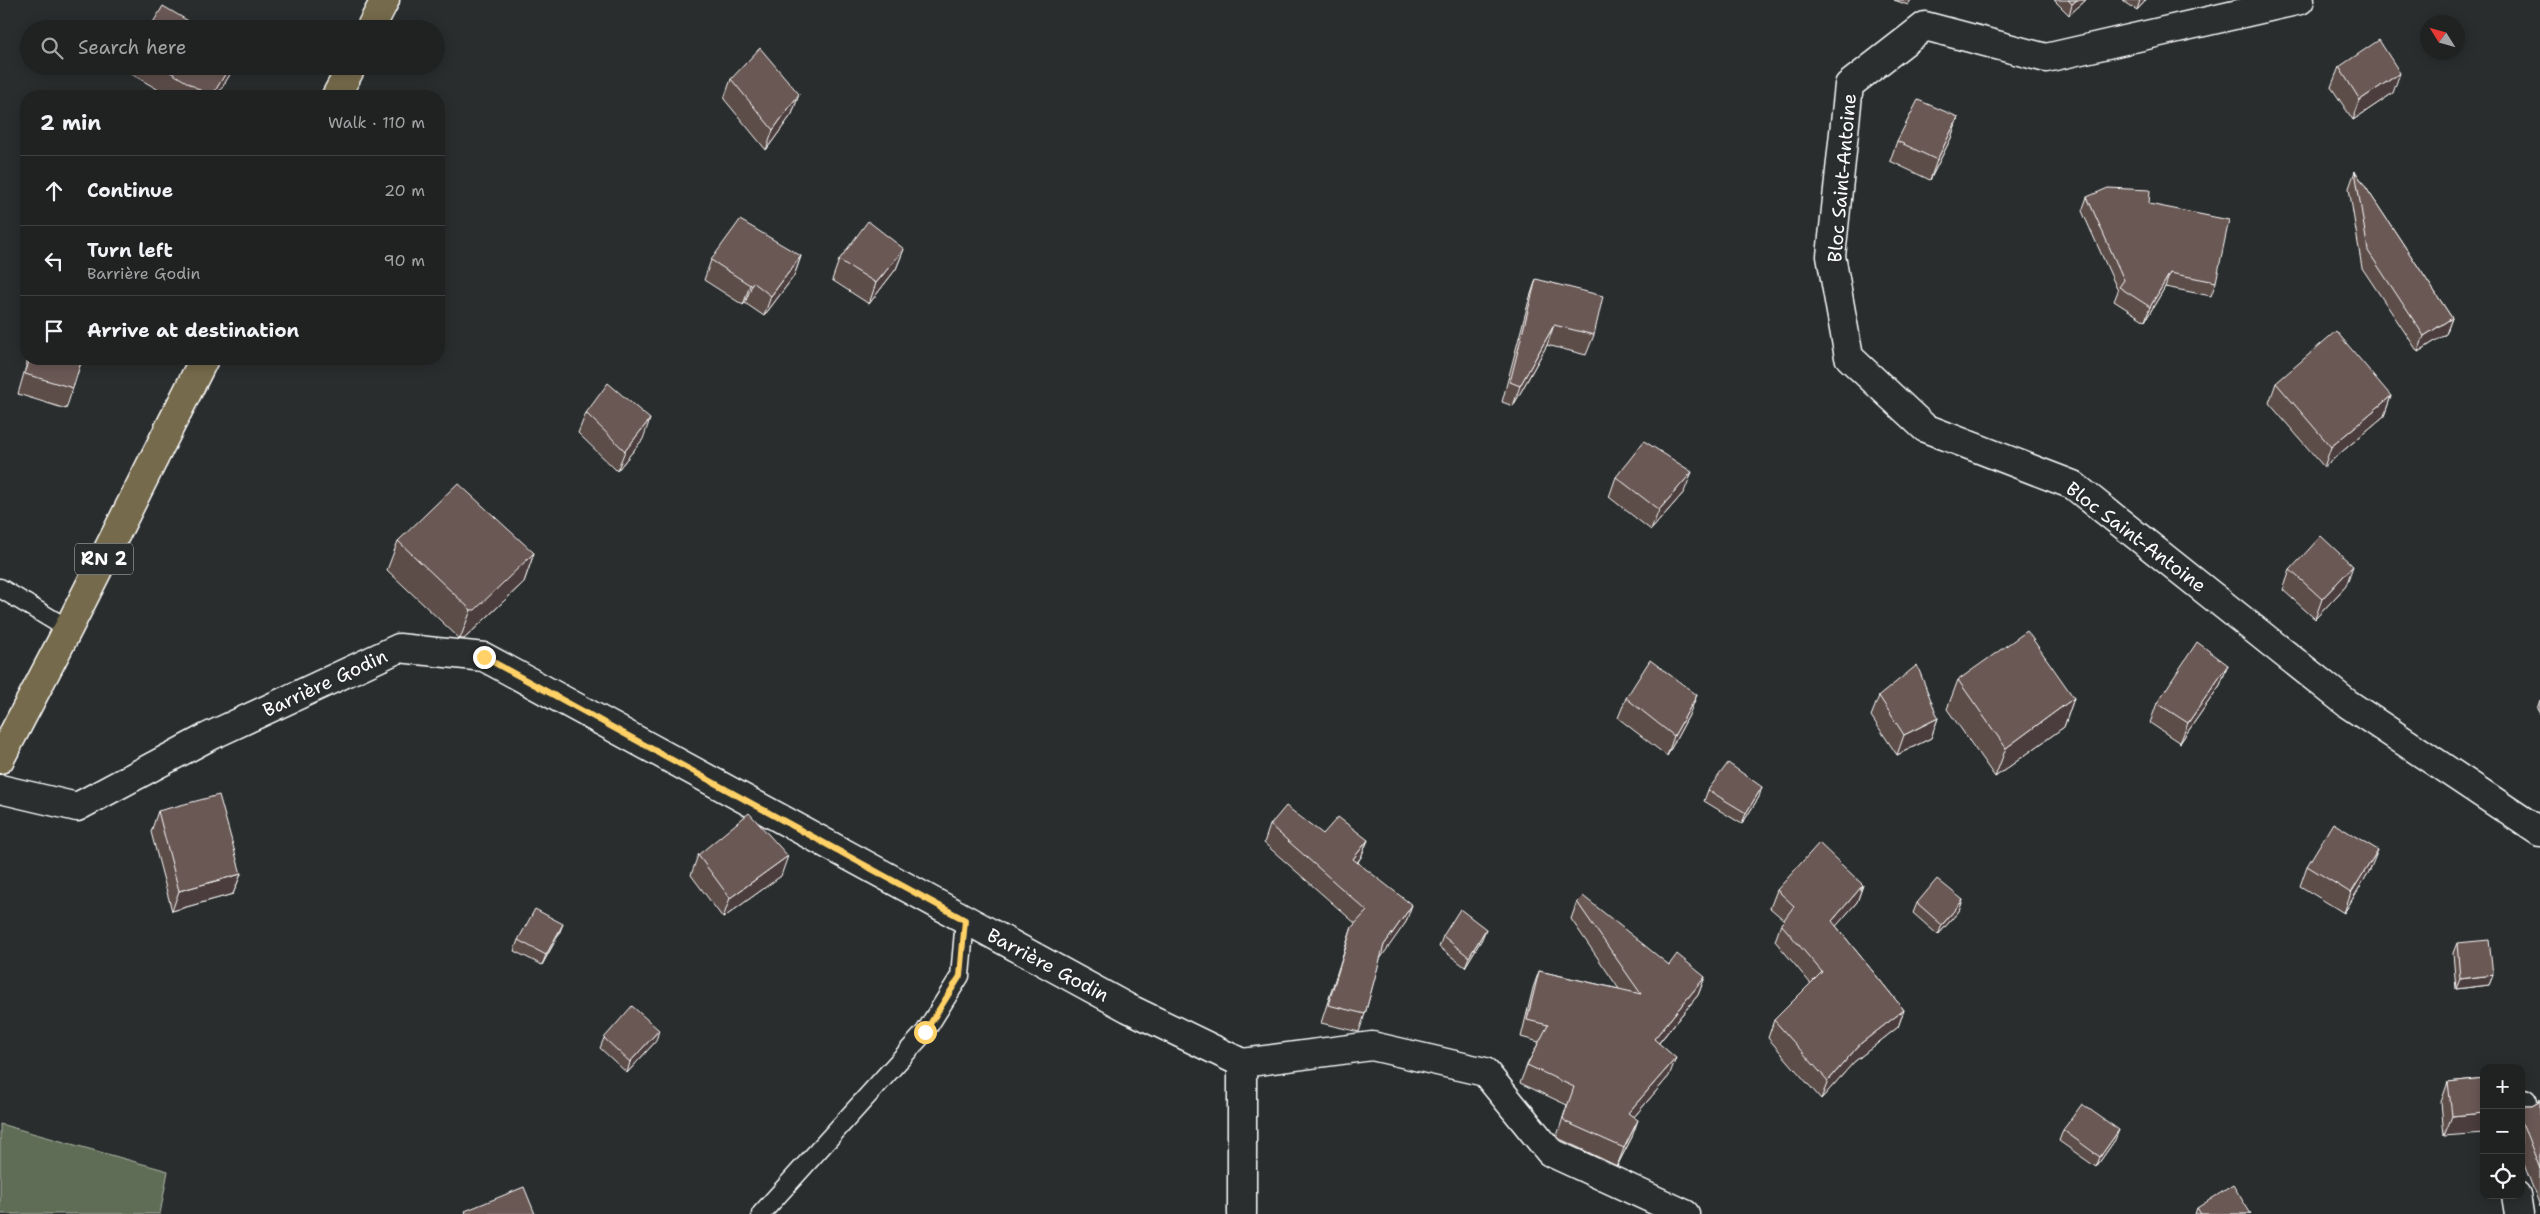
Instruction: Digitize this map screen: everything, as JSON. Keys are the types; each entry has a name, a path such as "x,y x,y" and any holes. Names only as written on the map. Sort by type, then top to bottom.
{"main road":[{"path":"375,20 385,0"},
{"path":"339,90 347,75"},
{"name":"RN 2","path":"0,759 68,630 201,365"}],"street":[{"name":"Bloc Saint-Antoine","path":"2300,0 2046,58 1925,26 1849,85 1831,256 1849,357 1926,428 2073,485 2348,704 2540,832"},
{"name":"Barrière Godin","path":"0,789 77,807 208,736 400,648 484,657 1128,1008 1242,1063"},
{"path":"1242,1214 1242,1063 1372,1046 1485,1072 1550,1152 1685,1214"},
{"path":"2517,1199 2519,1214"}],"lane":[{"path":"0,588 68,630"},
{"path":"762,1214 925,1032 960,976 965,920"}],"green space":[{"path":"0,1124 168,1171 160,1214 0,1214"}],"building":[{"path":"2068,0 2077,0 2072,4"},
{"path":"163,6 187,20 154,20"},
{"path":"2379,40 2400,73 2360,100 2339,67"},
{"path":"760,48 799,94 773,130 731,79"},
{"path":"175,75 225,75 216,90 200,90"},
{"path":"1918,100 1958,117 1937,160 1897,141"},
{"path":"2355,171 2452,318 2424,336 2368,251"},
{"path":"2108,188 2150,190 2149,204 2229,220 2216,282 2170,273 2150,307 2119,287 2124,280 2087,197"},
{"path":"740,220 801,256 771,296 753,282 750,285 711,260"},
{"path":"868,221 904,249 876,283 839,260"},
{"path":"1536,279 1603,296 1594,335 1554,325 1520,386 1510,382"},
{"path":"2336,331 2391,396 2331,447 2276,383"},
{"path":"28,365 80,365 73,388 25,374"},
{"path":"608,383 650,419 625,451 586,413"},
{"path":"1644,441 1692,472 1659,510 1616,477"},
{"path":"458,483 534,553 475,610 471,610 398,541"},
{"path":"2321,536 2353,566 2322,599 2290,570"},
{"path":"2027,631 2074,698 2006,748 1958,680"},
{"path":"2197,642 2228,665 2188,723 2157,703"},
{"path":"1650,660 1697,695 1674,736 1626,698"},
{"path":"1917,665 1938,718 1904,735 1879,696"},
{"path":"1728,763 1762,787 1746,813 1708,790"},
{"path":"219,795 241,874 179,891 158,811"},
{"path":"1286,806 1323,834 1338,817 1368,840 1353,859 1412,905 1384,945 1365,1014 1328,1005 1352,927 1367,911 1270,825"},
{"path":"749,813 788,856 730,898 698,855"},
{"path":"2333,823 2378,850 2351,893 2307,866"},
{"path":"1819,843 1863,885 1832,921 1904,1010 1860,1044 1828,1081 1774,1020 1822,972 1781,924 1794,906 1777,890"},
{"path":"1937,879 1963,900 1942,925 1917,903"},
{"path":"1583,896 1669,965 1677,954 1705,977 1654,1039 1676,1058 1628,1113 1638,1120 1624,1148 1566,1122 1563,1118 1574,1087 1527,1065 1548,1025 1527,1020 1539,971 1641,994 1577,902"},
{"path":"535,909 563,924 546,955 518,940"},
{"path":"1460,909 1486,929 1469,957 1443,936"},
{"path":"2489,940 2493,975 2460,979 2457,943"},
{"path":"632,1006 659,1030 630,1062 604,1038"},
{"path":"2480,1078 2480,1113 2452,1116 2448,1082"},
{"path":"2540,1099 2540,1169 2525,1130 2525,1106 2532,1106 2539,1102"},
{"path":"2082,1104 2119,1130 2100,1157 2063,1130"},
{"path":"2233,1185 2251,1214 2201,1214 2197,1208"},
{"path":"524,1187 535,1214 466,1214 465,1211"}],"route":[{"path":"484,657 965,920 960,976 925,1032"}]}
